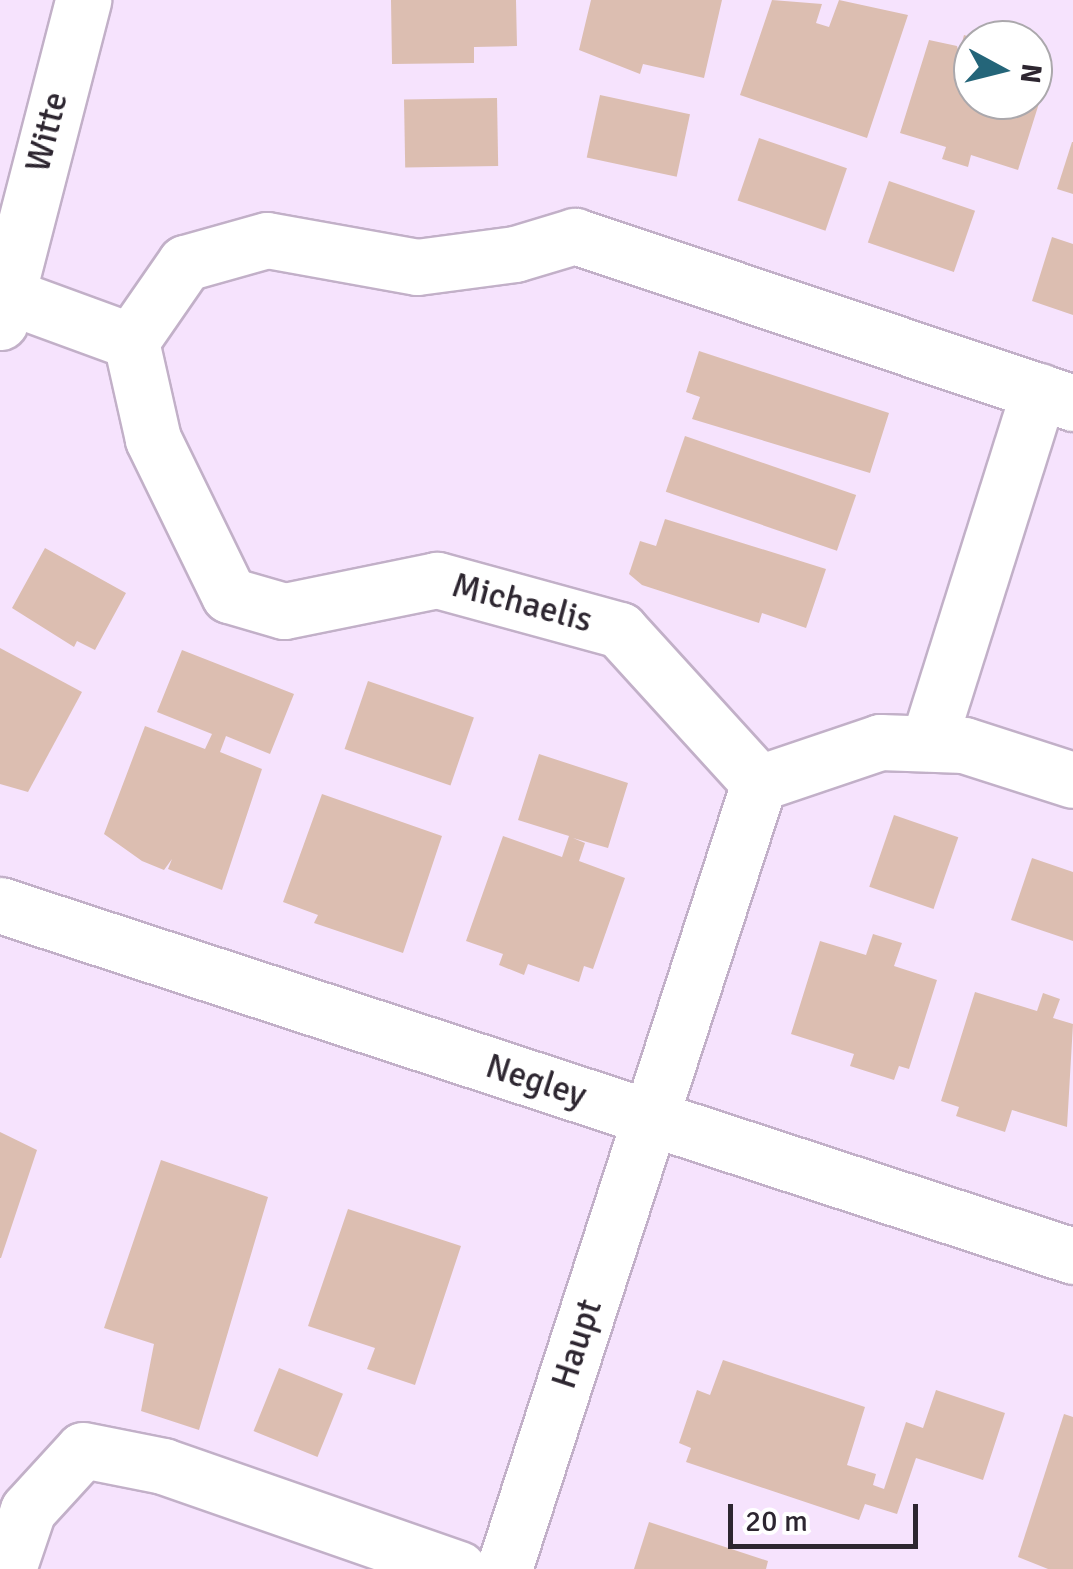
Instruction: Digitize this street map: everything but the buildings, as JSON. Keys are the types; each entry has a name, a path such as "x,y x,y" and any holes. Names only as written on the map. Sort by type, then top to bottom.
{"street":[{"name":"Witte","path":"6,310 20,142 82,0"},
{"path":"6,310 132,340 186,263 268,240 417,267 515,254 575,236 1056,397 928,743"},
{"name":"Michaelis","path":"132,340 153,439 229,595 284,611 437,580 620,630 759,783"},
{"path":"759,783 880,742 964,745 1073,780"},
{"name":"Haupt","path":"504,1569 759,783"},
{"name":"Negley","path":"0,905 1073,1256"},
{"path":"8,1569 28,1510 83,1450 163,1466 459,1569"}]}
